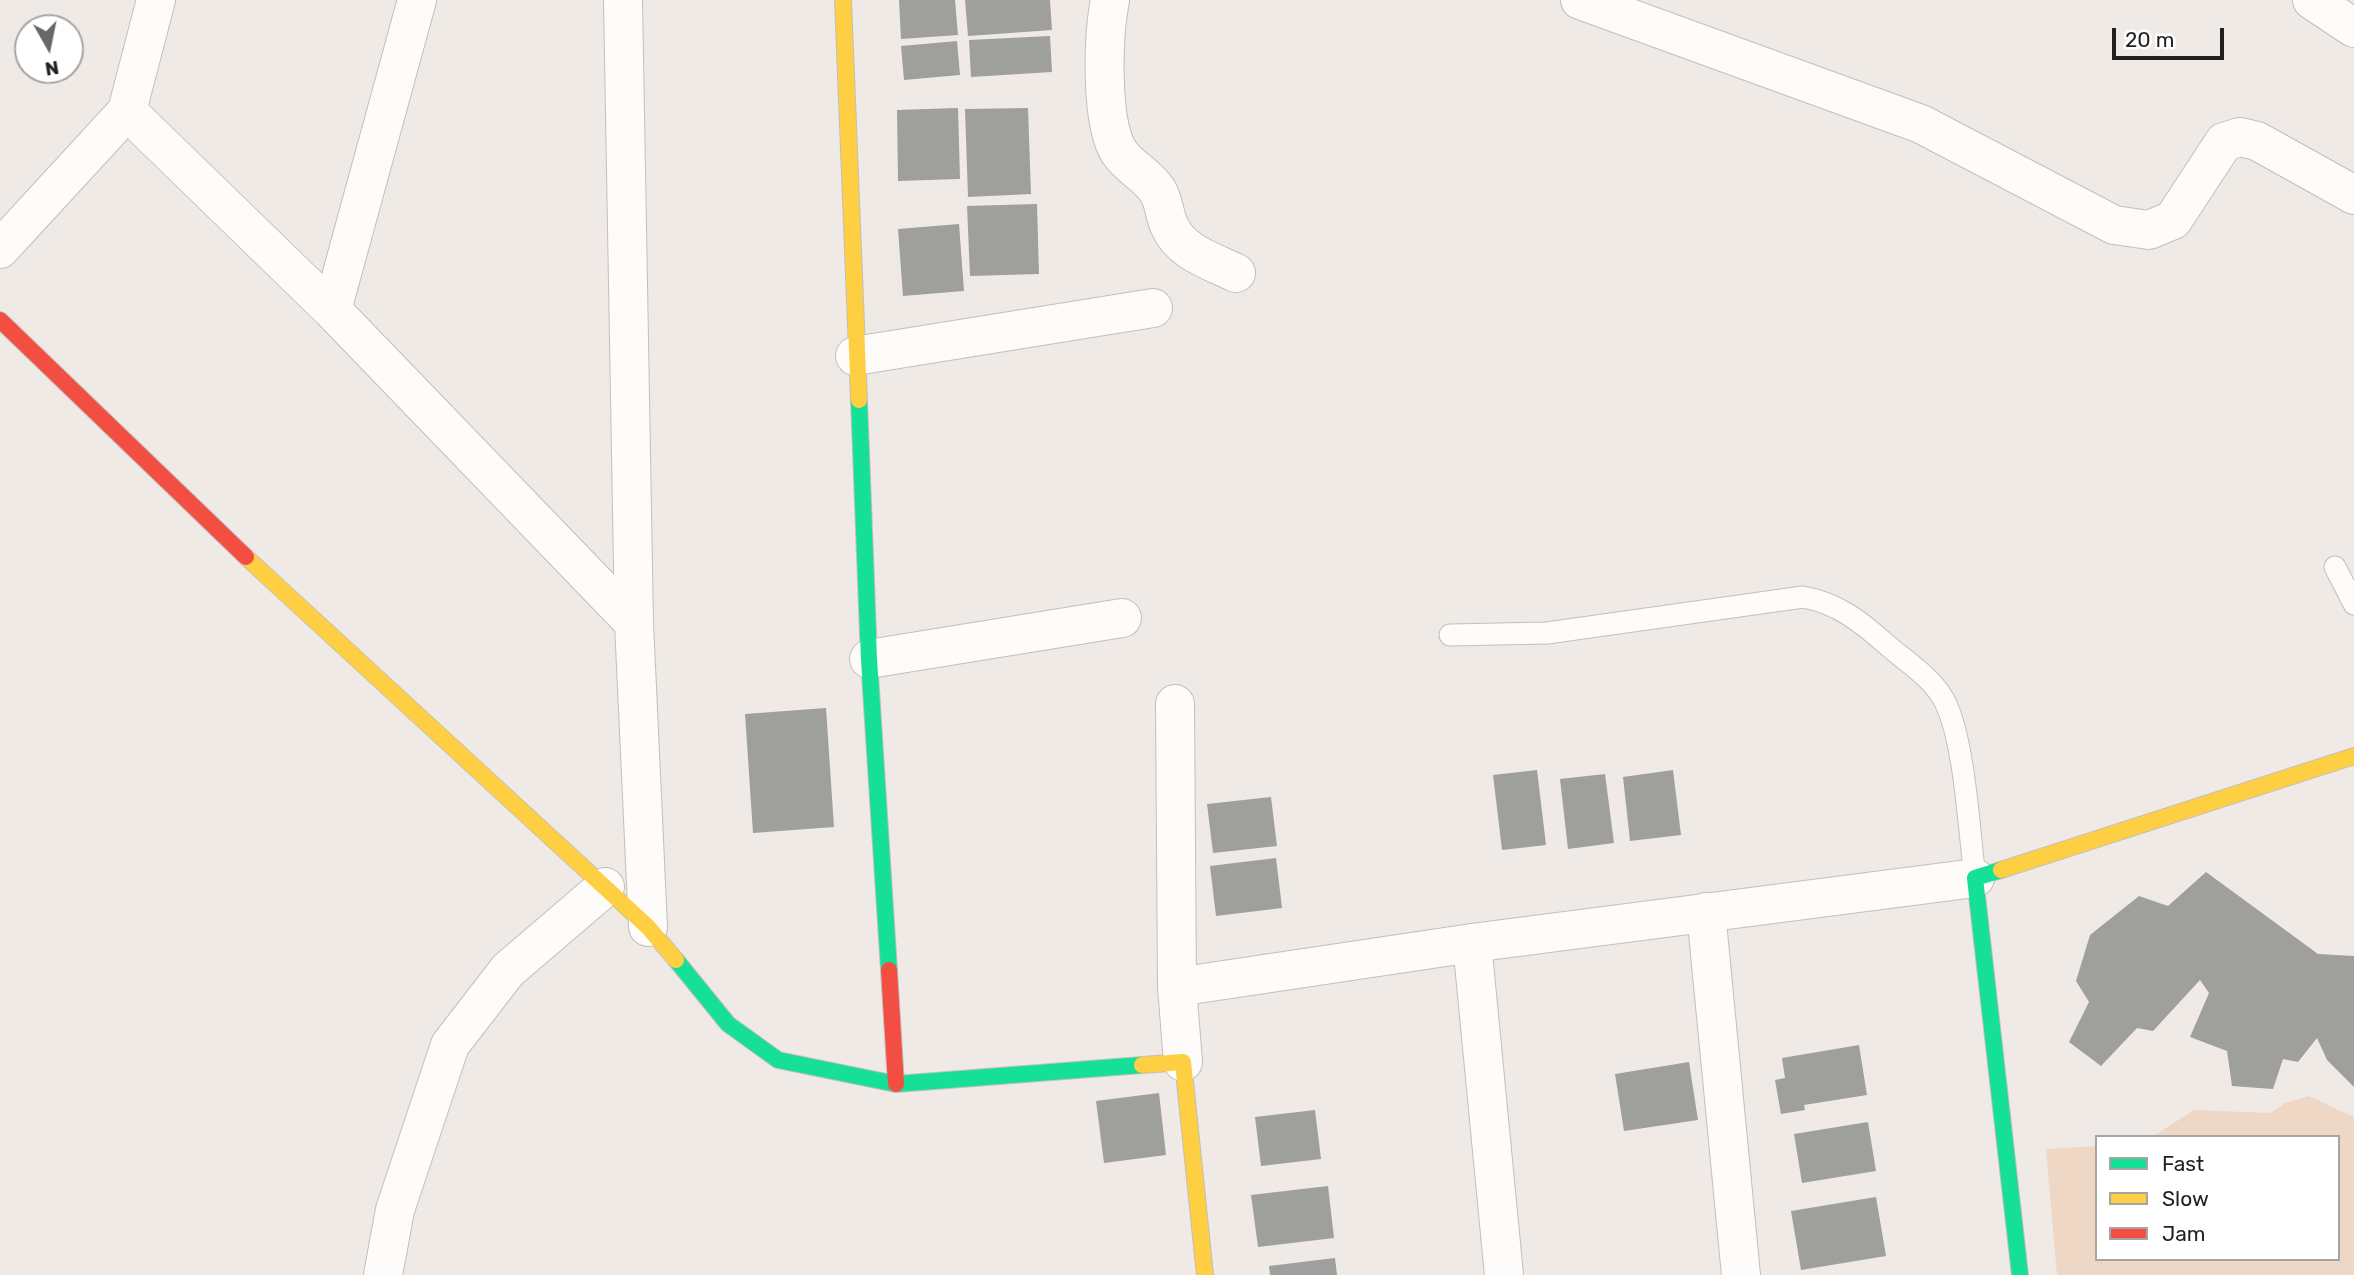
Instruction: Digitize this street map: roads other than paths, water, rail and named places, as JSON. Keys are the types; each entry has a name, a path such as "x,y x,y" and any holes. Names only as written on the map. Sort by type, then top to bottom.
{"street":[{"path":"0,249 127,111 156,0"},
{"path":"332,310 417,0"},
{"path":"623,0 634,623 648,926"},
{"path":"843,0 869,659 896,1084"},
{"path":"1110,0 1105,57 1106,95 1113,138 1118,151 1157,190 1173,235 1186,249 1236,274"},
{"path":"1580,0 1921,124 2114,225 2149,230 2173,220 2224,142 2240,137 2257,141 2354,195"},
{"path":"2312,0 2354,28"},
{"path":"127,111 332,310 634,623"},
{"path":"855,355 1153,308"},
{"path":"0,320 290,599 648,926 728,1024 778,1060 896,1084 1183,1062"},
{"path":"869,659 1122,618"},
{"path":"1175,704 1177,987 1205,1275"},
{"path":"1177,987 1472,943 1975,878 2354,756"},
{"path":"1975,878 2020,1275"},
{"path":"383,1275 395,1209 450,1045 508,970 605,887"},
{"path":"1706,912 1741,1275"},
{"path":"1472,943 1504,1275"}],"lane":[{"path":"2335,567 2354,604"},
{"path":"1450,635 1547,633 1803,597 1832,604 1863,624 1929,680 1946,703 1955,733 1975,878"}]}
